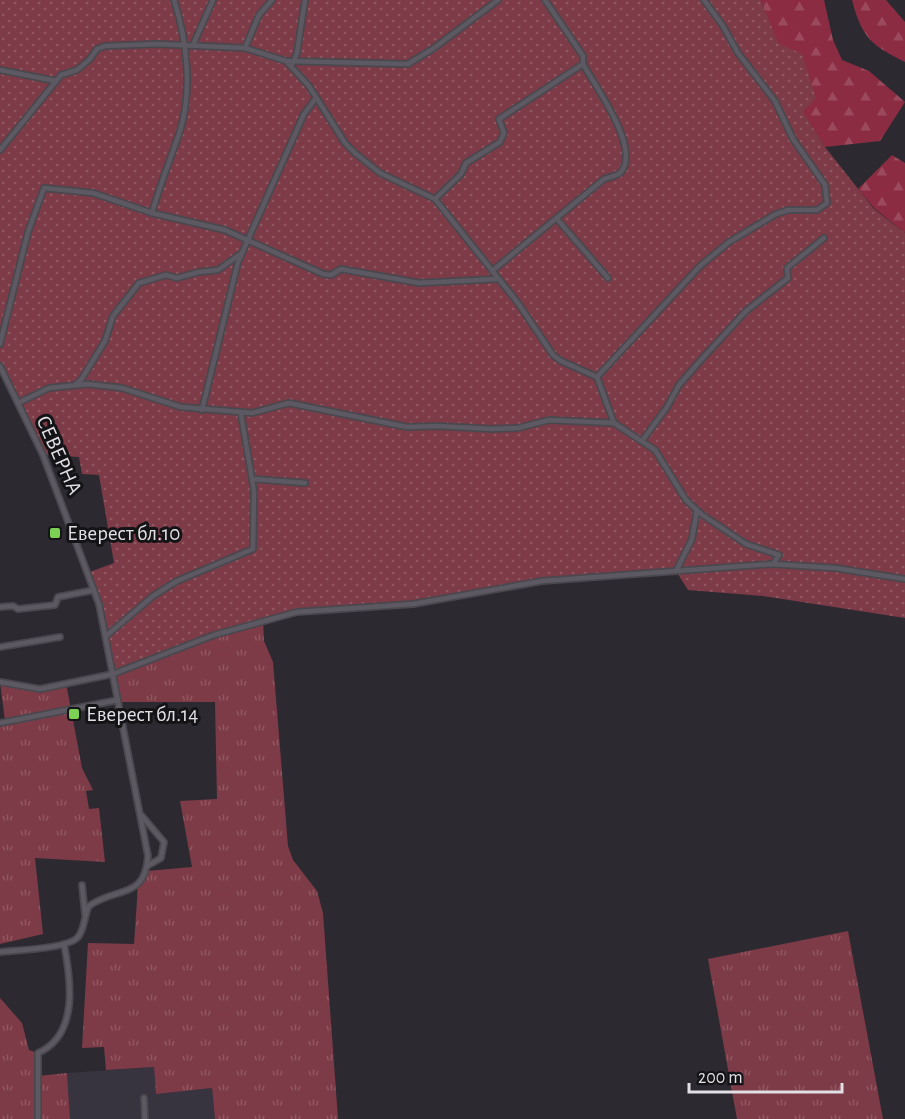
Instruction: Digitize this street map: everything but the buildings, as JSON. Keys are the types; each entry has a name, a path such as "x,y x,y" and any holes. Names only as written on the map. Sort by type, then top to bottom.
{"street":[{"path":"152,213 163,173 180,132 185,101 184,45 174,0"},
{"path":"193,45 213,0"},
{"path":"245,48 259,15 272,0"},
{"path":"305,0 293,63 345,143 380,173 435,199 518,303 553,355 597,377 614,423"},
{"path":"0,150 61,75 77,70 90,59 97,49 105,46 193,45 245,48 293,63 408,64 434,48 498,0"},
{"path":"492,271 604,179 620,174 626,155 624,138 583,64 583,56 545,0"},
{"path":"597,377 700,266 729,242 776,214 788,210 817,210 827,203 825,185 794,139 775,101 738,53 723,26 704,0"},
{"path":"435,199 461,174 466,163 500,142 504,133 499,119 583,64"},
{"path":"0,70 56,81"},
{"path":"202,410 220,331 246,239 304,114 316,98"},
{"path":"0,344 28,232 44,188 93,193 152,213 209,225 246,239 289,260 331,275 341,269 419,283 497,279"},
{"path":"557,219 608,278"},
{"path":"642,441 687,375 746,311 788,278 787,268 824,238"},
{"path":"74,385 81,380 105,341 113,316 139,283 166,275 177,278 218,270 243,253"},
{"name":"СЕВЕРНА","path":"0,366 64,508 94,591 106,636 142,816 147,845 147,866"},
{"path":"18,403 49,387 74,385 122,388 181,407 242,414 289,403 407,427 518,428 549,420 614,423 656,450 680,492 699,512 746,544 779,555 772,564"},
{"path":"106,636 153,596 177,580 252,551 255,525 253,479 242,414"},
{"path":"253,479 304,483"},
{"path":"676,571 692,539 699,512"},
{"path":"0,682 40,689 113,674 214,635 297,612 413,604 542,581 772,564 835,568 905,579"},
{"path":"0,607 13,606 18,609 55,605 58,597 94,591"},
{"path":"0,647 60,637"},
{"path":"0,723 118,700"},
{"path":"85,914 95,902 138,885 144,880 147,866 161,858 164,842 142,816"},
{"path":"0,952 64,944 79,936 85,914 82,885"},
{"path":"38,1119 38,1053 57,1042 69,1004 71,979 64,944"},
{"path":"144,1098 145,1119"}],"shaded area":[{"path":"154,1067 156,1094 212,1088 215,1119 70,1119 67,1073"}],"green space":[{"path":"0,0 761,0 778,43 802,54 816,98 803,112 825,147 874,209 905,233 905,618 763,596 688,590 676,571 565,578 413,604 319,609 239,627 113,674 99,604 87,573 114,563 99,475 82,474 79,457 43,455 0,366"},
{"path":"761,0 824,0 833,40 842,60 869,71 905,102 880,141 825,147 802,111"},
{"path":"852,0 886,0 905,22 905,62 876,45 864,32"},
{"path":"892,155 905,163 905,233 875,209 858,189"},
{"path":"263,620 264,641 273,662 288,846 293,860 317,891 323,913 338,1119 215,1119 212,1088 156,1094 154,1067 106,1070 104,1047 82,1048 88,943 134,944 138,886 147,871 192,867 180,801 217,799 215,702 118,702 113,674"},
{"path":"0,682 30,689 66,683 82,768 93,790 86,791 89,809 99,808 105,862 35,858 43,934 0,944 0,723 5,721"},
{"path":"848,931 883,1119 737,1119 708,959"},
{"path":"0,998 22,1023 29,1050 38,1053 38,1076 67,1073 70,1119 0,1119"}],"place":[{"name":"Еверест бл.10","path":"55,533"},
{"name":"Еверест бл.14","path":"74,714"}]}
